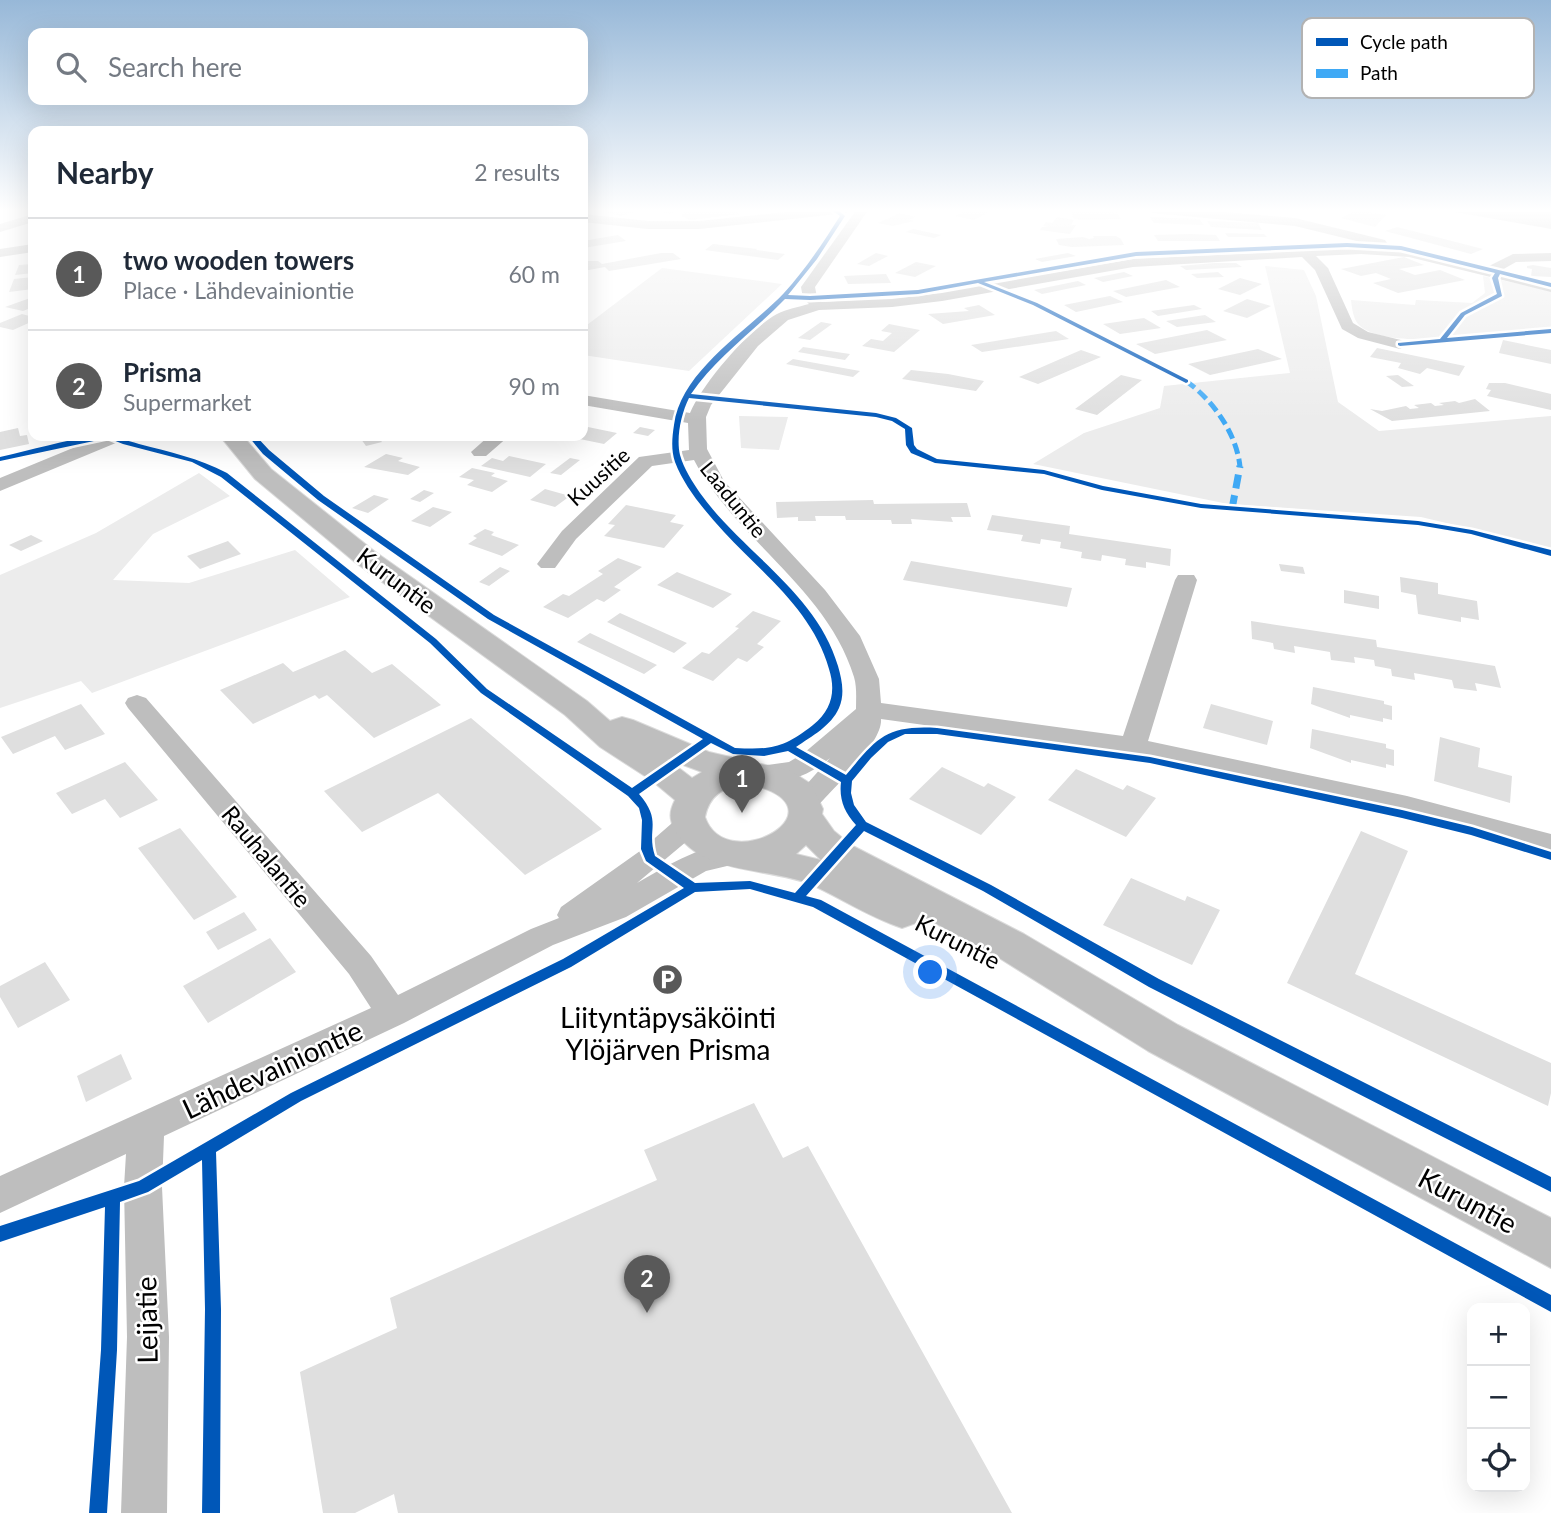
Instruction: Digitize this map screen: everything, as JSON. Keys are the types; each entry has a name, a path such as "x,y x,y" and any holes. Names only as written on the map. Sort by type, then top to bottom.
{"main road":[{"name":"Kuruntie","path":"235,441 263,474 365,557 576,708 612,740 663,772 691,810"},
{"name":"Kuruntie","path":"576,708 687,756 753,773"},
{"path":"753,773 790,783 806,811 800,832 788,844 770,851 744,855 707,844 696,835 691,810 702,787 714,779 753,773"},
{"name":"Kuruntie","path":"806,811 821,841 838,854 1010,945 1163,1038"},
{"name":"Kuruntie","path":"744,855 819,873 840,882 997,961 1163,1038 1551,1244"}],"street":[{"path":"813,280 808,287 810,298 818,306"},
{"path":"588,401 696,419 706,398 745,350 782,318 818,306 892,303 1040,280"},
{"path":"1326,280 1347,326 1363,335 1401,344"},
{"path":"1518,280 1551,288"},
{"name":"Laaduntie","path":"696,419 698,454 738,511 835,612 850,635 867,675 871,710 869,729 806,811"},
{"path":"0,485 101,441"},
{"path":"480,452 494,441"},
{"name":"Kuusitie","path":"548,564 569,534 646,461 698,454"},
{"path":"1133,746 1186,580"},
{"name":"Rauhalantie","path":"137,702 360,965 392,1013"},
{"path":"753,773 795,770 813,759 871,710 1133,746 1407,805 1551,844"},
{"name":"Lähdevainiontie","path":"542,937 650,858 691,810"},
{"name":"Lähdevainiontie","path":"0,1195 392,1013 542,937 615,909 698,862 744,855"},
{"name":"Leijatie","path":"144,1513 148,1337 143,1186 146,1127"}],"shaded area":[{"path":"647,280 749,280 782,284 689,371 588,356 588,324"},
{"path":"1268,280 1308,280 1316,296 1338,402 1379,431 1551,416 1551,548 1421,517 1228,504 1033,464 1084,433 1160,408 1164,386 1290,373"},
{"path":"1483,280 1499,280 1551,291 1551,328 1450,338 1395,338 1374,333 1359,325 1354,317 1351,300 1415,305 1416,300 1472,303 1485,293"},
{"path":"739,416 788,417 779,450 741,448"},
{"path":"199,473 230,496 153,534 113,580 189,583 295,550 350,597 92,693 81,681 0,708 0,575 96,533"}],"building":[{"path":"14,280 28,280 28,290 9,292"},
{"path":"846,280 889,280 891,283 848,284"},
{"path":"1166,280 1180,287 1126,297 1113,291"},
{"path":"1237,280 1262,284 1240,295 1218,289"},
{"path":"1388,280 1465,280 1398,293 1373,283"},
{"path":"1078,281 1086,285 1042,294 1034,290"},
{"path":"1110,296 1123,302 1076,312 1064,305"},
{"path":"28,299 28,309 23,311 5,307"},
{"path":"1247,299 1271,306 1247,318 1223,311"},
{"path":"979,305 995,315 943,324 928,314 969,311 964,308"},
{"path":"1194,305 1202,309 1158,316 1151,311"},
{"path":"22,314 28,316 28,323 13,330 0,327 0,323"},
{"path":"1205,315 1216,322 1177,327 1166,321"},
{"path":"1144,318 1161,328 1120,334 1103,324"},
{"path":"821,322 832,324 810,340 798,338"},
{"path":"889,324 920,330 894,352 862,346 871,339 883,341 892,333 881,331"},
{"path":"1207,330 1227,340 1155,354 1136,344"},
{"path":"1056,331 1069,339 982,352 971,345"},
{"path":"1503,340 1551,350 1551,364 1499,353"},
{"path":"803,347 850,354 845,360 798,352"},
{"path":"1377,348 1465,366 1459,376 1427,368 1420,374 1398,368 1401,363 1370,357"},
{"path":"1258,349 1282,359 1210,375 1188,364"},
{"path":"1081,350 1101,357 1038,384 1019,377"},
{"path":"793,359 860,371 853,377 786,364"},
{"path":"911,370 984,381 976,391 902,379"},
{"path":"1121,375 1142,380 1097,415 1075,409"},
{"path":"1398,375 1414,386 1402,387 1386,376"},
{"path":"1489,383 1505,383 1551,394 1551,410 1487,396 1491,390 1486,389"},
{"path":"1475,399 1490,411 1392,421 1370,409 1382,411 1406,406 1410,409 1419,408 1414,405 1431,403 1435,406 1444,405 1439,403 1459,403"},
{"path":"588,427 617,433 604,444 588,441"},
{"path":"640,427 655,430 648,436 633,433"},
{"path":"18,428 20,436 27,435 29,444 0,450 0,432"},
{"path":"362,441 382,442 366,446"},
{"path":"386,454 403,458 398,461 420,467 408,475 364,467"},
{"path":"509,456 546,464 530,477 481,466 492,458 503,461"},
{"path":"570,458 580,460 561,475 550,473"},
{"path":"472,468 495,473 491,476 508,481 492,492 467,485 474,480 459,477"},
{"path":"545,489 570,496 555,507 530,500"},
{"path":"424,490 434,493 420,502 410,499"},
{"path":"374,495 389,499 368,513 352,508"},
{"path":"873,500 874,504 967,503 971,517 951,517 953,522 911,519 912,524 892,524 891,520 846,520 845,516 815,516 816,521 798,521 798,517 777,518 776,502"},
{"path":"626,505 676,515 670,522 684,525 664,548 604,536 615,525 608,524"},
{"path":"433,507 452,512 430,527 411,521"},
{"path":"992,515 1070,526 1069,534 1171,549 1170,566 1146,562 1146,568 1125,565 1126,559 1102,555 1101,561 1081,558 1082,552 1060,548 1061,542 1041,539 1040,544 1021,541 1023,535 987,530"},
{"path":"485,529 494,532 491,535 519,545 502,556 468,544 477,538 473,536"},
{"path":"31,535 43,541 21,551 9,545"},
{"path":"228,541 241,554 200,569 187,556"},
{"path":"618,558 642,567 614,587 621,590 604,602 597,599 568,618 543,607 563,594 569,596 603,574 598,571"},
{"path":"911,561 1072,588 1067,607 903,580"},
{"path":"1279,564 1303,567 1305,574 1281,571"},
{"path":"500,567 510,571 489,586 479,582"},
{"path":"677,572 732,594 713,608 657,585"},
{"path":"1400,577 1438,583 1438,594 1477,601 1479,620 1461,617 1461,622 1418,614 1416,595 1401,592"},
{"path":"1344,590 1379,596 1379,609 1344,603"},
{"path":"753,611 781,621 757,644 764,647 747,662 738,658 713,681 682,668 702,652 709,654 739,628 735,627"},
{"path":"620,613 687,643 674,653 607,622"},
{"path":"1251,621 1376,640 1377,647 1495,666 1501,688 1475,683 1477,691 1454,688 1452,680 1414,673 1415,680 1392,676 1391,669 1375,666 1374,660 1354,657 1355,663 1331,660 1330,652 1294,646 1295,653 1274,649 1273,643 1252,639"},
{"path":"590,633 657,665 644,674 577,642"},
{"path":"345,650 372,673 392,664 441,705 374,738 327,695 319,699 315,695 253,724 220,690 283,663 293,672"},
{"path":"1313,687 1384,701 1384,704 1392,706 1392,720 1383,718 1383,722 1350,715 1350,718 1311,704"},
{"path":"81,704 105,734 65,750 55,736 13,754 1,737"},
{"path":"1211,704 1273,721 1267,745 1203,728"},
{"path":"471,718 602,829 525,875 438,793 362,832 324,791"},
{"path":"1312,729 1386,744 1386,748 1394,750 1394,766 1386,764 1386,768 1351,760 1351,763 1310,748"},
{"path":"1440,737 1480,748 1478,767 1512,776 1510,803 1434,781"},
{"path":"125,762 158,800 120,818 105,799 72,814 56,793"},
{"path":"942,767 984,787 988,783 1016,797 981,835 909,799"},
{"path":"1076,769 1123,790 1127,785 1156,798 1126,837 1048,800"},
{"path":"180,828 237,897 194,920 138,848"},
{"path":"1361,831 1408,851 1355,974 1551,1063 1548,1106 1287,983"},
{"path":"1131,878 1185,901 1187,896 1220,910 1192,965 1103,925"},
{"path":"244,912 257,930 218,950 206,932"},
{"path":"270,938 296,972 208,1023 183,986"},
{"path":"45,962 70,1000 18,1028 0,997 0,986"},
{"path":"121,1054 132,1079 86,1102 77,1076"},
{"path":"754,1103 783,1158 808,1146 1012,1513 398,1513 394,1494 355,1513 323,1513 300,1372 397,1328 390,1298 657,1180 644,1150"}],"marked path":[{"path":"1186,381 1213,408 1225,424 1236,447 1240,469 1232,509"}],"cycle path":[{"path":"789,747 819,726 835,706 837,679 829,652 815,626 796,601 706,506 679,463 676,447 678,418 696,382 798,280"},
{"path":"784,297 918,292 989,280"},
{"path":"1441,341 1463,314 1500,295 1495,280"},
{"path":"1529,280 1551,285"},
{"path":"980,282 1035,304 1186,381"},
{"path":"1400,344 1551,331"},
{"path":"687,396 894,419 908,428 910,445 914,451 935,461 1044,472 1102,488 1201,506 1418,523 1472,532 1551,553"},
{"path":"0,459 83,441"},
{"path":"123,441 195,460 224,475 433,641 484,691 632,793 644,807 648,820 647,849 650,858 693,888 750,885 817,903 1551,1304"},
{"path":"256,441 321,498 491,617 733,751 764,753 789,747 847,780 848,805 862,825 987,888 1154,983 1551,1185"},
{"path":"847,780 884,739 905,731 937,731 1150,760 1402,814 1472,831 1551,856"},
{"path":"632,793 710,739"},
{"path":"799,896 862,825"},
{"path":"0,1234 143,1187 296,1097 567,963 693,888"},
{"path":"209,1148 213,1309 211,1513"},
{"path":"98,1513 109,1350 113,1196"}],"place":[{"name":"two wooden towers","path":"742,813"},
{"name":"Liityntäpysäköinti Ylöjärven Prisma","path":"668,980"},
{"name":"Prisma","path":"647,1313"}]}
